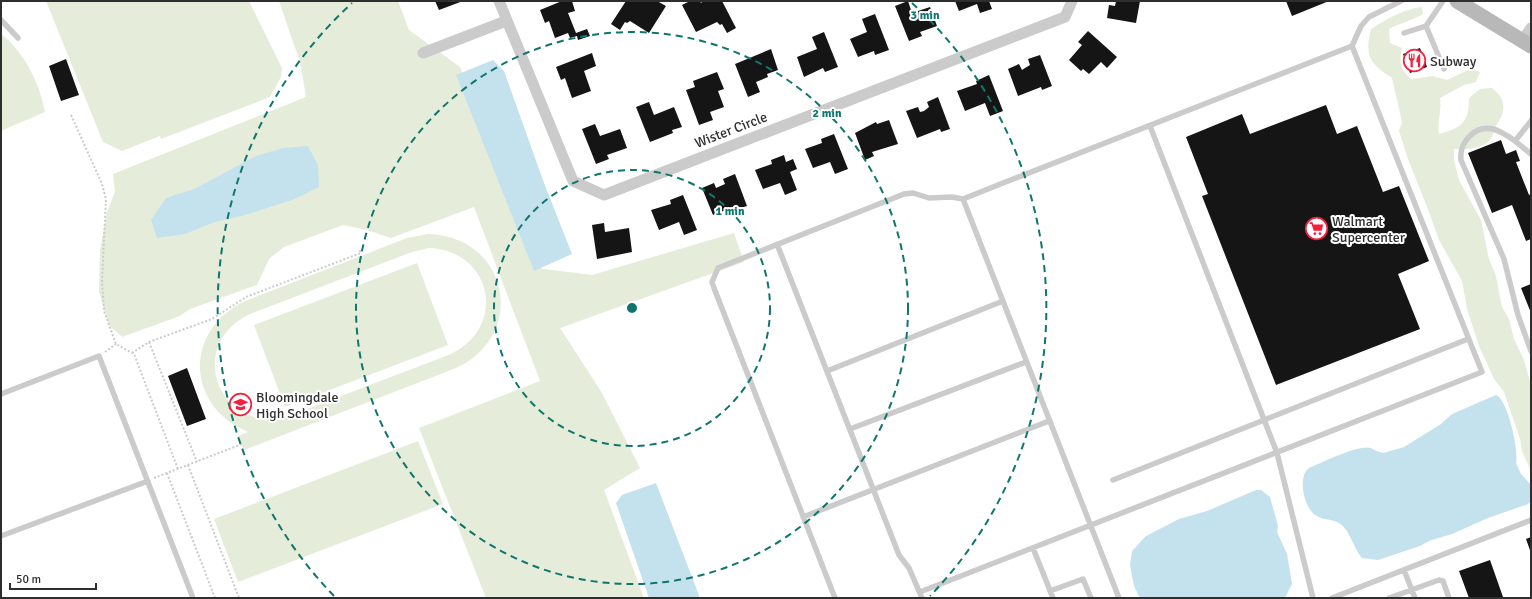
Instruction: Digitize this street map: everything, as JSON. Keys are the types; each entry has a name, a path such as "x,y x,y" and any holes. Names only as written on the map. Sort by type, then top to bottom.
{"main road":[{"path":"1457,1 1527,44"}],"street":[{"name":"Wister Circle","path":"498,1 573,181 604,195 1065,17 1072,1"},
{"path":"423,53 506,21"},
{"path":"1527,44 1531,28"}],"lane":[{"path":"835,598 712,282 718,268 904,194 913,193 930,198 952,197 963,199 1150,126 1352,46 1361,26 1369,17 1401,1"},
{"path":"1404,33 1426,26 1443,1"},
{"path":"1,20 18,38"},
{"path":"1426,26 1444,69"},
{"path":"777,244 899,555 909,568 921,595 1033,548 1482,372 1352,46"},
{"path":"1515,141 1531,121"},
{"path":"1150,126 1277,452 1313,598"},
{"path":"1531,154 1504,133 1491,128 1480,130 1470,135 1463,142 1460,156 1504,259 1522,327 1531,351"},
{"path":"963,199 1119,598"},
{"path":"828,371 1003,301"},
{"path":"1114,480 1266,421 1468,339"},
{"path":"1,394 99,356 193,598"},
{"path":"850,429 1026,362"},
{"path":"803,517 1049,421"},
{"path":"1,536 148,481"},
{"path":"1332,598 1531,520"},
{"path":"1033,548 1053,598"},
{"path":"1404,570 1415,598"},
{"path":"1050,591 1083,579 1091,598"},
{"path":"1389,598 1439,580 1443,581 1449,598"}],"path":[{"path":"71,115 102,184 106,199 103,288 104,311 116,344 132,354 178,469"},
{"path":"132,354 149,342 212,318 246,297 360,253 359,249"},
{"path":"149,342 197,462"},
{"path":"99,356 116,344"},
{"path":"148,481 242,444"},
{"path":"188,465 239,598"},
{"path":"167,473 215,598"}],"green space":[{"path":"46,1 249,1 282,68 281,77 270,97 161,139 160,136 122,151 103,142"},
{"path":"279,1 398,1 409,30 460,67 537,268 592,275 734,233 744,262 560,328 602,393 640,468 604,490 644,598 486,598 419,428 540,381 474,207 391,238 367,230 343,225 284,247 269,259 257,285 190,309 180,316 122,337 109,325 99,292 100,250 107,212 115,192 113,174 306,97 300,62"},
{"path":"1422,7 1423,14 1389,29 1390,43 1402,48 1401,65 1407,75 1411,79 1433,76 1447,80 1470,69 1480,72 1476,82 1464,85 1440,98 1439,134 1447,132 1463,123 1468,113 1469,98 1480,89 1492,88 1498,93 1503,103 1503,111 1490,140 1485,144 1470,149 1454,149 1454,160 1459,180 1481,220 1489,259 1496,276 1502,307 1509,319 1514,339 1524,360 1531,385 1531,471 1522,451 1520,439 1504,392 1494,379 1479,346 1467,309 1462,281 1439,240 1408,159 1399,131 1402,122 1392,78 1378,68 1369,53 1368,46 1371,29 1395,15"},
{"path":"1,34 17,49 30,69 43,101 45,112 1,131"},
{"path":"428,234 455,239 476,251 491,268 499,289 500,311 494,333 479,353 456,368 244,450 238,436 248,432 227,420 212,405 203,387 200,368 203,348 211,330 225,314 245,301 407,238","holes":["429,248 450,252 467,262 479,275 485,292 486,309 480,326 469,342 451,354 281,419 258,418 239,410 225,397 217,380 215,362 219,344 231,327 250,314 412,252"]},
{"path":"417,263 448,345 285,407 254,325"},
{"path":"418,441 443,504 238,582 214,519"}],"water":[{"path":"493,60 504,71 544,183 572,254 534,271 456,75"},
{"path":"308,146 318,165 319,187 295,199 249,214 212,223 185,234 157,238 151,220 166,198 194,189 256,156 283,148"},
{"path":"1496,395 1505,406 1512,426 1516,448 1516,463 1521,474 1531,485 1531,501 1528,504 1488,518 1420,546 1378,560 1362,558 1349,534 1340,523 1318,517 1311,511 1303,492 1303,478 1305,472 1309,468 1349,451 1358,449 1371,448 1383,453 1404,447 1441,424 1452,414"},
{"path":"656,483 700,598 649,598 616,503 622,495"},
{"path":"1256,490 1261,490 1270,497 1278,526 1277,532 1287,554 1292,584 1285,598 1140,598 1134,586 1130,565 1132,551 1146,536 1179,519 1207,511"}],"building":[{"path":"435,1 463,1 439,10"},
{"path":"562,1 572,1 575,11 568,13 576,33 587,29 590,36 578,40 577,36 570,38 568,33 555,38 549,21 545,23 540,10"},
{"path":"626,1 657,1 666,6 649,33 630,21 627,23 625,22 620,30 611,24"},
{"path":"690,1 700,1 701,3 703,1 722,1 736,28 727,33 722,24 720,25 717,22 696,32 682,5"},
{"path":"908,1 912,13 930,7 937,26 920,32 922,36 909,41 895,6"},
{"path":"955,1 989,1 992,9 980,13 977,4 959,11"},
{"path":"1116,1 1140,1 1136,23 1107,18 1109,5 1115,6"},
{"path":"1286,1 1329,1 1292,16"},
{"path":"875,14 889,50 875,55 874,51 858,57 850,39 867,32 862,19"},
{"path":"1088,31 1117,57 1107,68 1101,62 1089,74 1083,69 1081,71 1069,60 1082,45 1078,42"},
{"path":"824,32 838,67 825,72 823,68 804,77 797,57 817,49 812,37"},
{"name":"Subway","path":"1420,48 1427,67 1410,73 1403,54"},
{"path":"771,49 778,70 767,74 768,77 756,82 760,92 748,97 735,64"},
{"path":"592,53 596,66 584,71 591,91 572,98 565,78 561,80 556,67"},
{"path":"1040,55 1052,86 1042,90 1041,87 1018,96 1008,69 1019,64 1022,70 1030,65 1028,59"},
{"path":"66,59 79,95 61,101 49,66"},
{"path":"717,72 724,89 718,91 724,107 710,112 713,120 699,125 686,90 695,87 693,81"},
{"path":"989,75 1003,111 990,116 985,103 965,111 957,91 977,84 976,81"},
{"path":"938,97 950,129 941,132 940,129 917,138 906,111 918,107 920,112 924,111 929,107 927,102"},
{"path":"649,102 654,115 674,107 682,127 672,130 673,133 650,142 636,107"},
{"name":"Walmart Supercenter","path":"1326,105 1337,134 1357,126 1383,192 1399,186 1429,261 1398,274 1420,329 1276,385 1202,196 1208,194 1186,137 1242,114 1250,134"},
{"path":"889,120 898,144 872,152 874,156 865,160 855,133 876,122 877,124"},
{"path":"595,124 600,136 620,129 627,148 607,155 609,159 596,164 582,129"},
{"path":"834,134 848,169 835,174 830,162 813,168 805,149 822,143 821,139"},
{"path":"1501,140 1506,154 1516,150 1520,161 1516,162 1529,195 1531,194 1531,239 1526,241 1512,205 1492,213 1468,153"},
{"path":"784,155 786,162 793,159 797,169 790,172 797,190 785,195 780,183 763,189 755,170 772,164 771,160"},
{"path":"735,174 747,206 737,209 736,206 713,215 702,188 714,183 716,188 725,184 723,179"},
{"path":"683,195 697,230 684,235 679,222 659,230 651,210 671,204 670,200"},
{"path":"604,223 605,232 629,228 632,252 597,259 592,225"},
{"path":"1531,284 1531,313 1521,288"},
{"path":"187,368 206,419 187,426 168,376"},
{"path":"1531,537 1531,553 1526,539"},
{"path":"1490,560 1503,597 1469,598 1459,571"}],"place":[{"name":"Subway","path":"1415,61"},
{"name":"Walmart Supercenter","path":"1316,229"},
{"name":"Bloomingdale High School","path":"240,405"}]}
